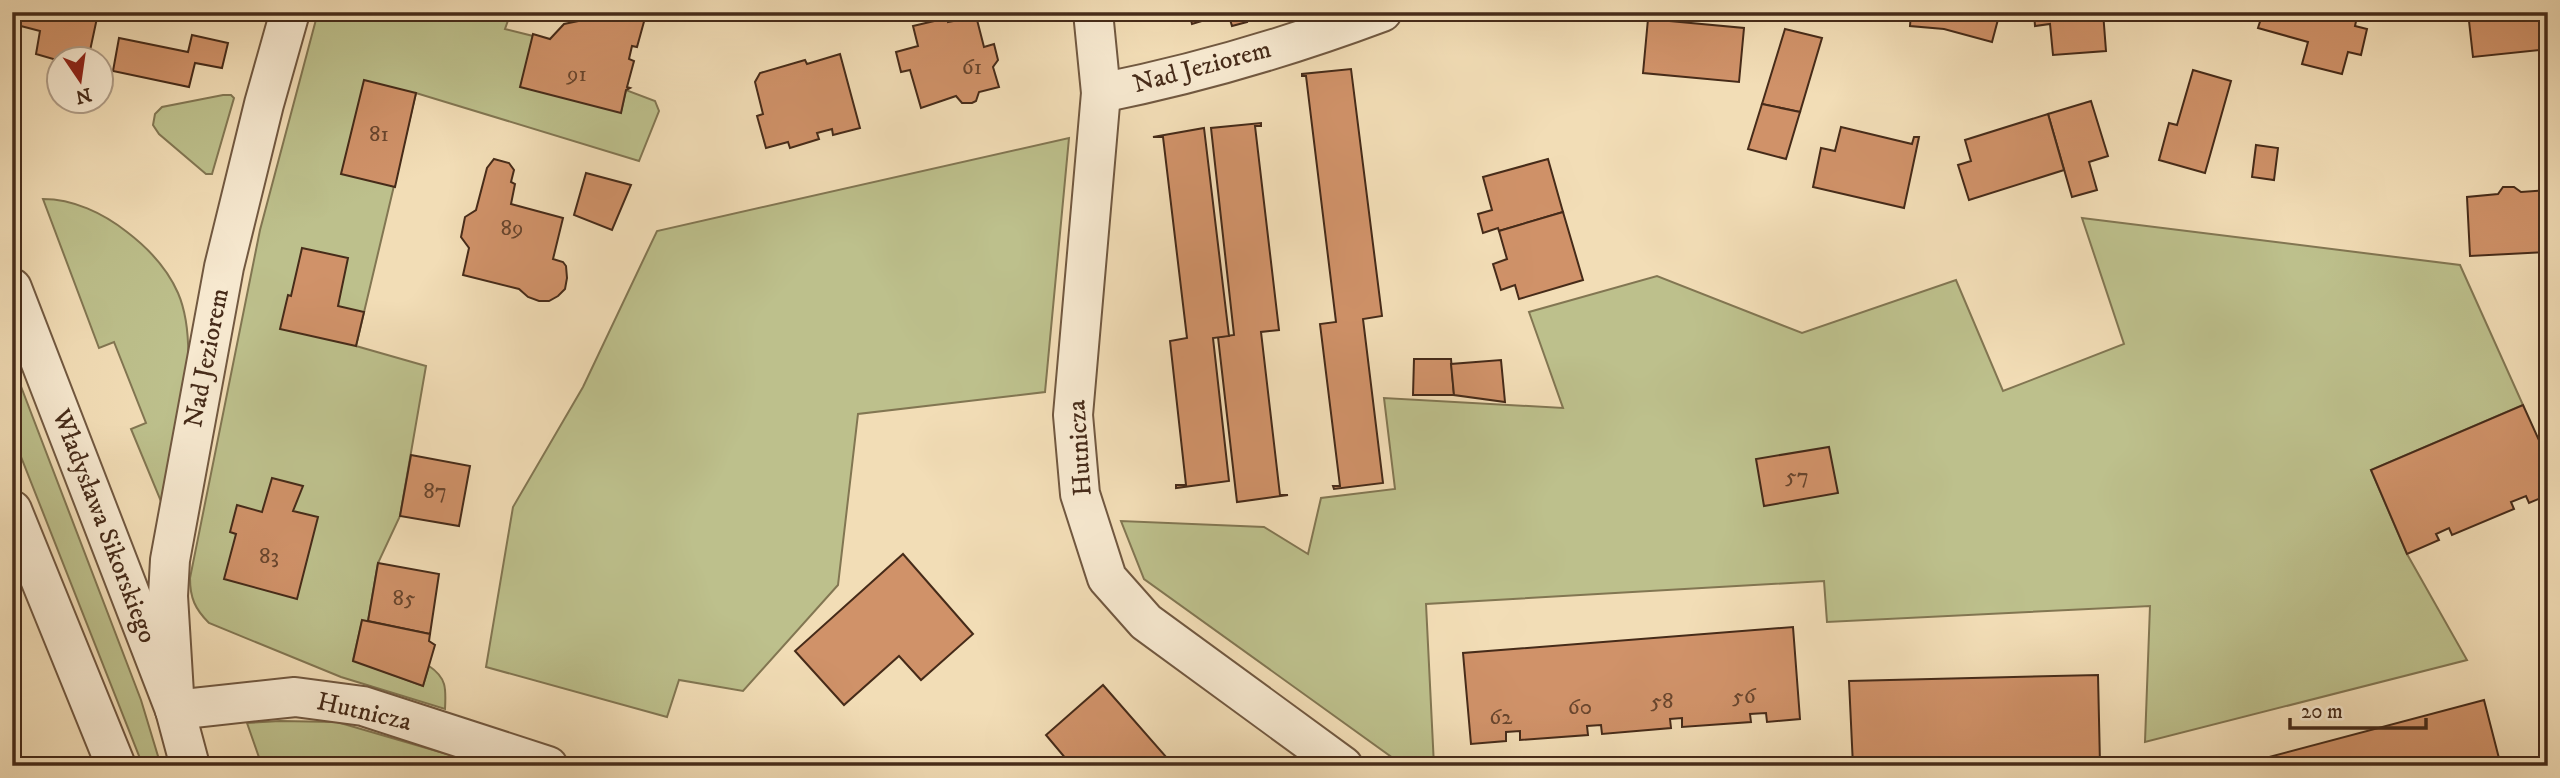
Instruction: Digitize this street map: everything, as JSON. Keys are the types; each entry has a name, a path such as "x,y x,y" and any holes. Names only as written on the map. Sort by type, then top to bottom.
{"street":[{"name":"Nad Jeziorem","path":"175,710 168,596 170,560 224,267 264,104 290,12"},
{"name":"Hutnicza","path":"1093,12 1101,93 1073,415 1080,494 1107,578 1146,622 1343,766"},
{"name":"Nad Jeziorem","path":"1101,93 1158,82 1345,26 1382,12"},
{"name":"Władysława Sikorskiego","path":"12,288 175,710 190,766"},
{"path":"12,510 116,766"},
{"name":"Hutnicza","path":"175,710 295,697 363,706 548,766"}],"green space":[{"path":"318,12 511,12 505,29 533,36 621,112 626,90 655,101 659,111 639,161 416,93 356,346 426,366 400,516 378,563 368,621 362,621 353,660 423,686 429,666 444,684 445,709 341,677 209,623 197,608 191,592 190,578 260,230"},
{"path":"231,95 234,98 212,174 206,174 159,134 153,125 155,114 162,107"},
{"path":"1069,138 1045,392 858,414 838,585 743,691 679,680 667,717 486,667 513,507 583,387 657,231"},
{"path":"43,199 76,204 118,225 156,259 178,293 185,317 188,371 181,431 165,511 131,429 146,423 114,342 99,348"},
{"path":"2082,218 2460,265 2523,405 2371,470 2407,554 2467,660 2145,742 2150,606 1827,622 1824,581 1426,604 1434,766 1404,766 1144,579 1121,521 1264,527 1308,554 1321,498 1395,489 1384,398 1563,408 1529,312 1657,276 1802,333 1956,280 2003,391 2124,344"},
{"path":"12,363 141,700 161,766 143,766 12,434"},
{"path":"337,722 488,766 262,766 247,723"}],"building":[{"path":"21,12 71,12 97,18 91,46 46,46 46,57 36,54 40,31 17,25"},
{"path":"581,12 621,12 645,18 637,47 632,46 629,59 634,61 627,87 630,88 626,90 621,113 520,87 533,34 550,39 564,24 579,21"},
{"path":"968,12 975,12 984,47 994,44 998,60 993,67 999,87 979,92 976,101 972,103 962,103 956,96 921,108 910,70 901,72 896,52 918,46 913,26 947,18 948,22 969,18"},
{"path":"1189,12 1244,12 1247,22 1232,26 1228,13 1192,24"},
{"path":"1911,12 2000,12 1992,42 1944,29 1910,26"},
{"path":"2034,12 2103,12 2106,51 2053,55 2050,24 2035,26"},
{"path":"2263,12 2358,12 2355,26 2367,29 2361,55 2348,52 2342,74 2302,64 2308,42 2258,28"},
{"path":"2468,12 2548,12 2548,49 2473,57"},
{"path":"1648,19 1744,28 1739,82 1643,73"},
{"path":"1785,29 1822,38 1800,112 1762,104"},
{"path":"192,35 228,43 222,68 195,63 189,87 116,72 119,38 188,52"},
{"path":"840,54 860,128 833,135 832,129 817,133 819,139 790,148 788,142 766,148 757,116 763,114 755,82 760,73 805,60 807,64"},
{"path":"1351,69 1382,316 1363,319 1383,483 1334,489 1333,486 1340,486 1320,324 1336,322 1306,76 1302,74"},
{"path":"2193,70 2231,81 2205,173 2159,160 2169,123 2177,125"},
{"path":"364,80 416,93 395,187 341,174"},
{"path":"2091,101 2108,156 2089,162 2097,190 2072,197 2048,114"},
{"path":"1762,104 1800,112 1786,159 1748,149"},
{"path":"2048,114 2064,170 1969,200 1958,165 1971,161 1965,140"},
{"path":"1261,123 1261,126 1255,126 1279,330 1261,332 1280,495 1288,495 1237,502 1218,337 1234,335 1211,128"},
{"path":"1841,127 1912,144 1914,137 1919,137 1904,208 1813,187 1821,148 1835,151"},
{"path":"1204,128 1229,336 1213,338 1229,481 1176,488 1176,485 1186,485 1170,341 1187,338 1163,137 1153,137"},
{"path":"2256,145 2278,148 2274,180 2252,177"},
{"path":"494,159 509,163 514,170 511,182 515,184 511,204 563,218 553,259 566,266 567,278 565,289 549,301 539,301 528,297 519,289 463,275 469,248 461,237 465,217 476,210 487,168"},
{"path":"1548,159 1563,212 1499,231 1498,228 1483,233 1478,214 1492,210 1483,177"},
{"path":"586,173 631,185 612,230 574,215"},
{"path":"2503,187 2514,187 2521,192 2548,190 2548,252 2470,256 2467,197 2498,194"},
{"path":"1563,212 1583,280 1519,299 1515,285 1501,290 1493,264 1507,259 1499,231"},
{"path":"302,248 348,258 338,306 364,312 356,346 280,329"},
{"path":"1414,359 1451,359 1454,395 1413,395"},
{"path":"1501,360 1505,402 1454,395 1451,364"},
{"path":"2523,405 2548,460 2548,495 2529,503 2526,496 2511,502 2514,509 2452,535 2449,528 2436,534 2439,540 2407,554 2371,470"},
{"path":"1829,447 1838,493 1764,506 1756,459"},
{"path":"411,455 470,466 459,526 400,516"},
{"path":"272,478 303,486 293,511 318,517 297,599 224,579 236,534 230,532 237,505 262,512"},
{"path":"903,554 973,634 921,680 899,656 844,705 795,651"},
{"path":"378,563 439,574 430,634 368,621"},
{"path":"362,620 430,634 429,641 435,645 423,686 353,661"},
{"path":"1793,627 1800,719 1767,722 1766,713 1750,714 1751,722 1682,727 1682,718 1670,719 1671,728 1602,734 1601,725 1587,726 1588,735 1520,740 1520,731 1506,732 1506,741 1471,744 1463,653"},
{"path":"2098,675 2100,764 2065,765 2065,757 2051,758 2051,766 1983,766 1982,759 1969,760 1969,766 1902,766 1902,763 1887,763 1887,766 1853,766 1849,681"},
{"path":"1103,685 1174,766 1072,766 1046,735"},
{"path":"2484,700 2501,766 2235,766"}]}
